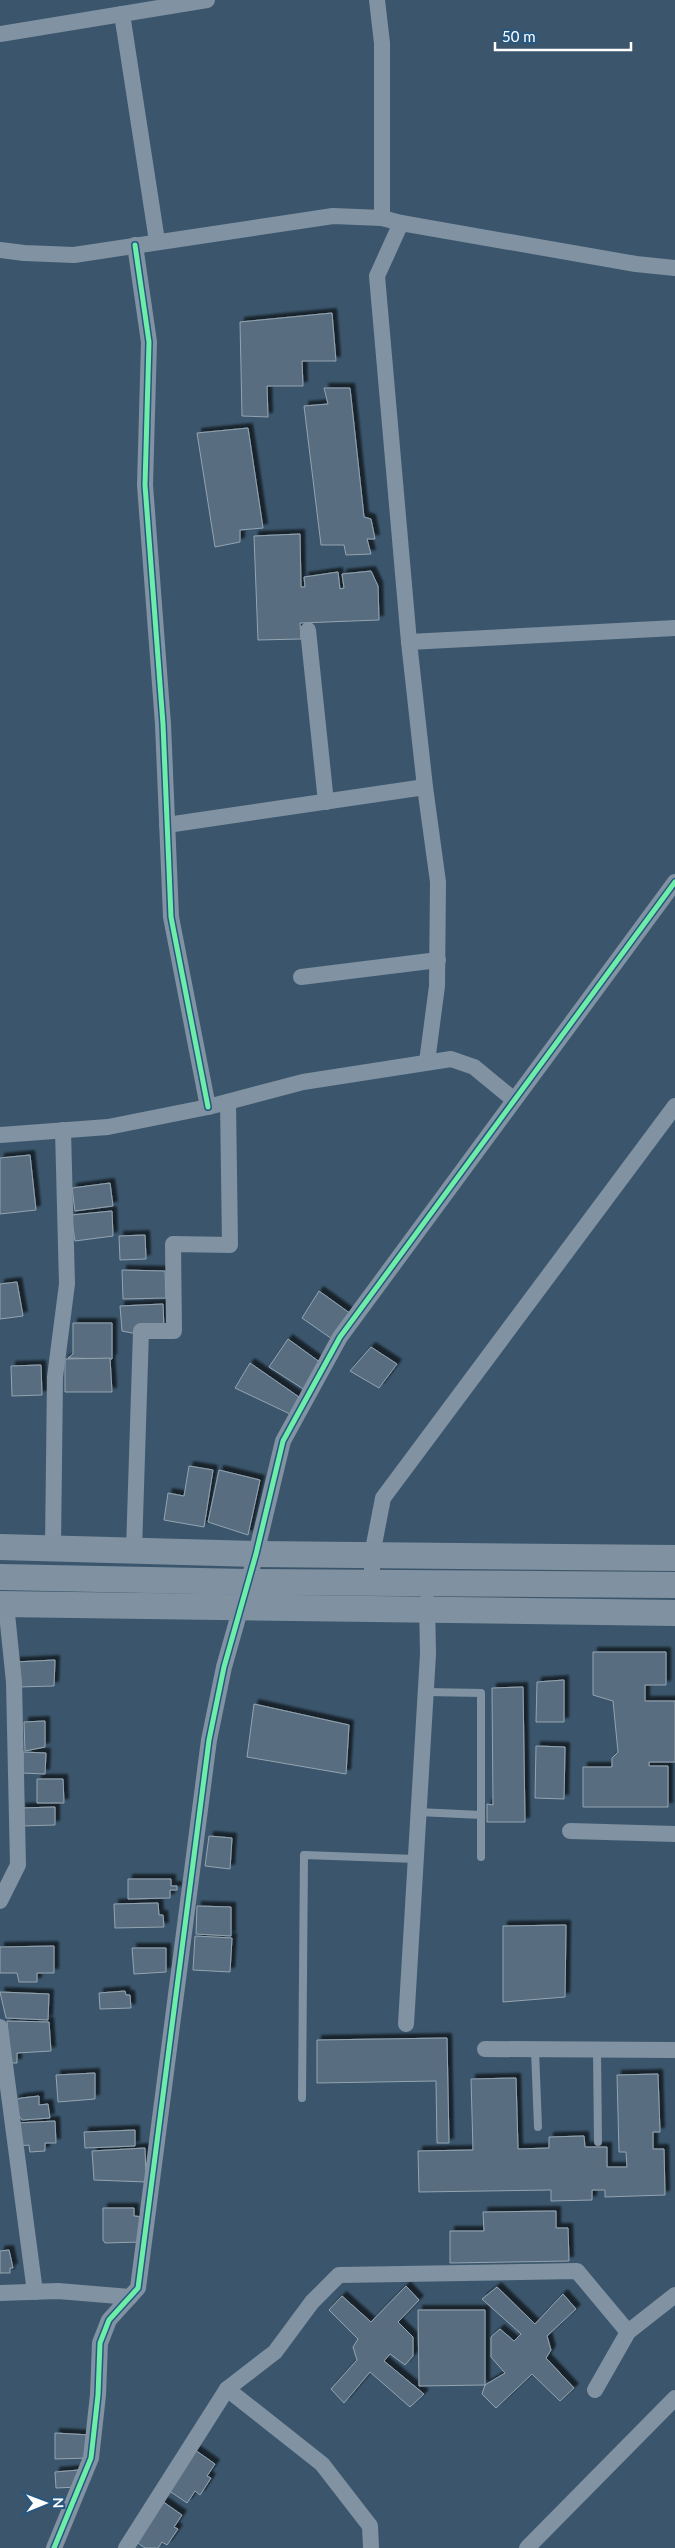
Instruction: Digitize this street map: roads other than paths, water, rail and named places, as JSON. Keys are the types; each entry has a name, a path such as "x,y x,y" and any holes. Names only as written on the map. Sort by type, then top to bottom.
{"highway":[{"path":"0,1547 256,1554 675,1558"},
{"path":"0,1577 372,1584 675,1585"},
{"path":"3,1604 675,1613"}],"street":[{"path":"0,34 207,0"},
{"path":"377,0 382,43 382,218"},
{"path":"122,14 157,241"},
{"path":"0,250 74,255 333,216 382,218 401,223 636,264 675,268"},
{"path":"401,223 376,276 409,642 424,787 438,882 437,986 428,1062"},
{"path":"135,245 149,342 144,485 163,724 171,917 208,1107"},
{"path":"409,642 675,628"},
{"path":"308,630 326,802"},
{"path":"167,825 424,787"},
{"path":"54,2548 91,2458 98,2395 100,2343 109,2320 138,2288 209,1740 224,1667 256,1554 282,1441 340,1337 513,1099 675,882"},
{"path":"301,977 438,960"},
{"path":"0,1135 108,1127 208,1107 303,1082 451,1059 474,1068 513,1099"},
{"path":"134,1550 142,1331 174,1331 173,1244 230,1244 228,1102"},
{"path":"372,1584 372,1555 383,1498 675,1106"},
{"path":"53,1547 54,1377 67,1284 63,1130"},
{"path":"406,2024 426,1692 428,1610 426,1584"},
{"path":"0,1901 18,1865 3,1604"},
{"path":"570,1831 675,1834"},
{"path":"0,2027 35,2292"},
{"path":"485,2050 675,2050"},
{"path":"126,2548 227,2389 276,2352 312,2302 338,2275 577,2271 628,2332"},
{"path":"0,2293 58,2291 130,2297"},
{"path":"595,2390 628,2332 675,2295"},
{"path":"227,2389 322,2464 370,2526 371,2548"},
{"path":"527,2548 675,2398"}],"lane":[{"path":"426,1692 480,1692 481,1857"},
{"path":"418,1812 480,1815"},
{"path":"302,2098 304,1855 416,1859"},
{"path":"535,2050 538,2127"},
{"path":"597,2050 598,2142"}]}
